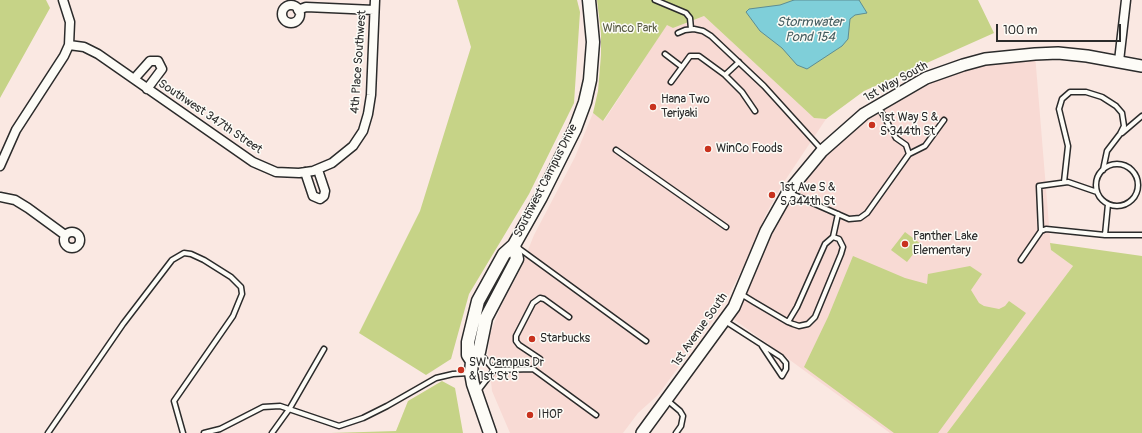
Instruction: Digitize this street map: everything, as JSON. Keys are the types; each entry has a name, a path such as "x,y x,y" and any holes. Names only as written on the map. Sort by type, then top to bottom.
{"main road":[{"name":"Southwest Campus Drive","path":"490,433 476,394 474,362 468,355 468,342 478,301 504,254 514,245 560,159 585,102 590,80 593,42 589,0"},
{"name":"1st Way South","path":"788,192 822,151 847,128 878,106 926,78 964,65 985,60 1035,54 1087,56 1142,66"},
{"name":"1st Avenue South","path":"642,433 725,320 741,294 766,231 788,192"}],"street":[{"path":"0,166 16,130 64,56 69,45 70,22 63,0"},
{"name":"4th Place Southwest","path":"312,171 332,163 347,153 358,139 365,126 371,95 375,0"},
{"path":"1119,61 1126,0"},
{"path":"298,10 306,7 374,10"},
{"name":"Southwest 347th Street","path":"69,45 90,49 253,162 276,172 312,171"},
{"name":"Southwest 347th Street","path":"134,79 150,61 158,61 162,69 147,89"},
{"path":"0,197 15,200 65,235"}],"lane":[{"path":"655,0 686,13 690,18 692,29"},
{"path":"678,33 692,29 708,34 764,86 822,151"},
{"path":"665,54 682,66"},
{"path":"671,82 690,56 698,56 725,75 742,92 755,111"},
{"path":"725,75 739,62"},
{"path":"1064,182 1068,146 1059,109 1062,99 1067,94 1075,91 1086,92 1102,97 1111,103 1119,110 1123,118 1124,126 1120,134"},
{"path":"878,106 896,138 906,145 908,154"},
{"path":"1097,192 1096,182 1103,170 1108,147 1120,134 1142,116"},
{"path":"788,192 853,220 864,216 908,154 925,146 944,120"},
{"path":"616,150 726,227"},
{"path":"1021,260 1041,230 1039,186 1064,182 1097,192 1108,204 1114,206 1123,206 1130,202 1137,194 1137,178 1131,169 1119,164 1110,166 1103,170"},
{"path":"1137,194 1142,196"},
{"path":"1105,235 1108,204"},
{"path":"788,322 798,307 825,244 833,237 838,214"},
{"path":"1041,230 1052,229 1105,235 1142,235"},
{"path":"741,294 796,326 808,324 815,317 843,249 841,241 833,237"},
{"path":"514,245 646,341"},
{"path":"48,433 123,324 172,260 184,253 204,260 231,277 241,287 242,294 233,316 174,401 183,433"},
{"path":"540,359 519,345 516,340 516,336 533,303 540,298 544,299 569,317"},
{"path":"725,320 762,346 772,350 786,363 786,369 782,376 762,346"},
{"path":"272,433 290,408 324,350"},
{"path":"204,433 220,429 263,407 280,406 290,408 328,424 339,426 363,418 436,378 452,374 474,362 494,370 533,369 596,415"},
{"path":"476,394 494,370"},
{"path":"666,400 682,413 683,419 676,433"}],"shaded area":[{"path":"704,16 814,118 826,119 782,185 766,214 745,264 721,309 658,395 638,413 623,433 510,433 492,391 488,352 490,334 501,306 520,270 534,235 575,157 593,113 604,121 667,24 673,28"},
{"name":"Panther Lake Elementary","path":"1035,54 1051,250 1073,266 947,433 890,433 728,315 772,218 847,128 945,71"}],"green space":[{"path":"0,0 46,0 50,8 0,98"},
{"path":"457,0 577,0 580,12 574,103 529,194 469,294 451,359 426,375 359,333 420,211 471,47"},
{"name":"Winco Park","path":"597,0 978,0 994,33 864,91 826,119 814,118 704,16 673,28 667,25 603,121 593,113 598,91 601,55 601,33"},
{"path":"905,232 921,244 907,262 891,250"},
{"path":"1050,243 1142,256 1142,433 947,433 1073,266 1051,250"},
{"path":"853,256 905,278 927,284 928,274 970,266 982,274 971,290 979,303 984,306 999,309 1005,306 1009,301 1026,313 938,433 894,433 804,367 828,317"},
{"path":"442,381 455,388 463,433 331,433 396,431 408,401"}],"water":[{"name":"Stormwater Pond 154","path":"794,0 859,0 867,13 855,15 850,19 848,39 842,46 807,69 797,65 782,48 760,31 746,12 749,9 780,5"}],"place":[{"name":"Hana Two Teriyaki","path":"653,107"},
{"name":"1st Way S & S 344th St","path":"872,125"},
{"name":"WinCo Foods","path":"708,149"},
{"name":"1st Ave S & S 344th St","path":"772,195"},
{"name":"Panther Lake Elementary","path":"905,244"},
{"name":"Starbucks","path":"532,339"},
{"name":"SW Campus Dr & 1st St S","path":"461,370"},
{"name":"IHOP","path":"530,415"}]}
